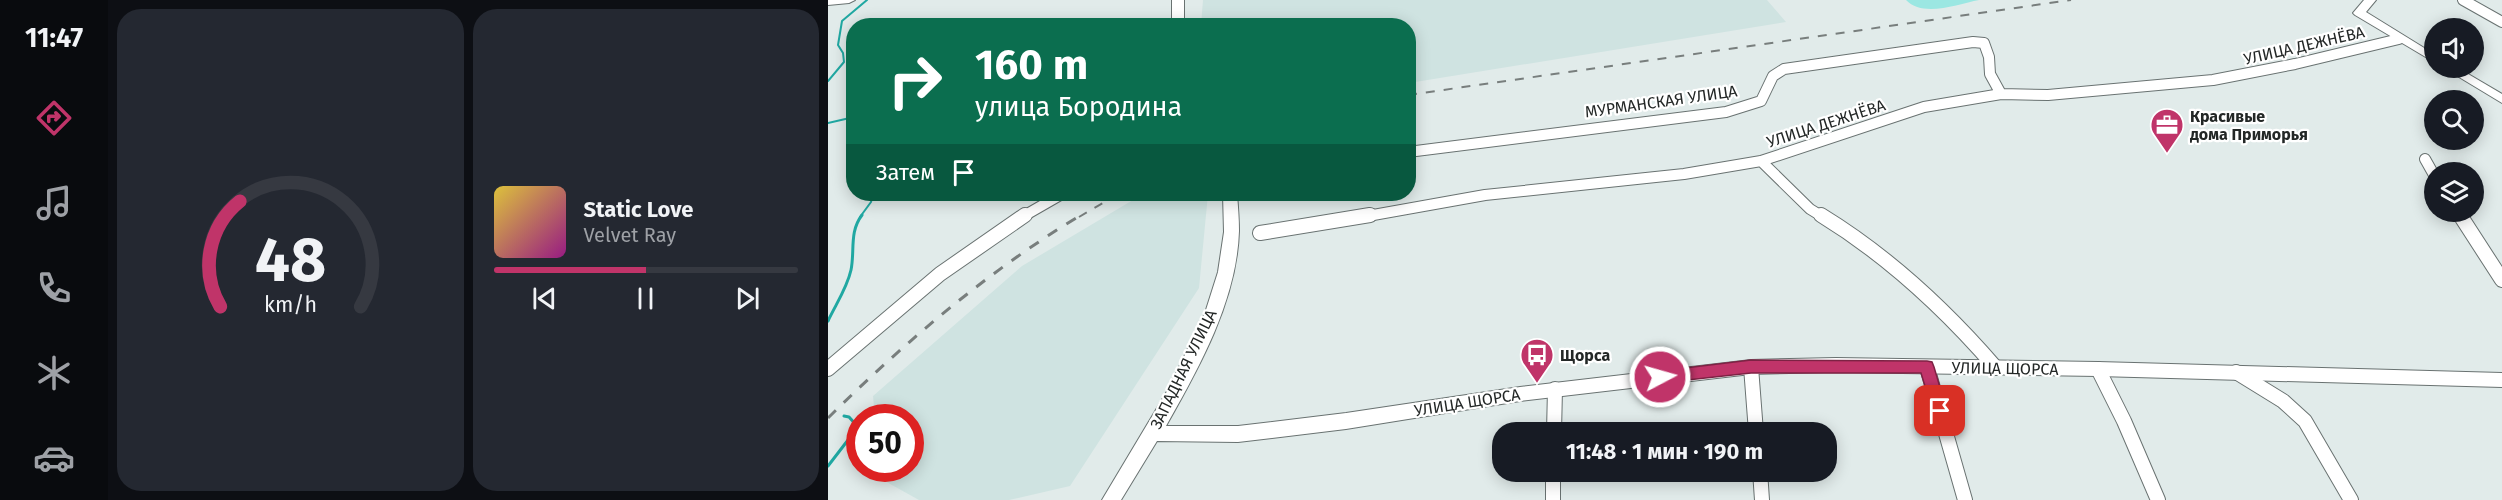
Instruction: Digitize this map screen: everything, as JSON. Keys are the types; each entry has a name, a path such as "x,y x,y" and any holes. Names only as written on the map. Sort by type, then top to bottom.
{"main road":[{"path":"828,2 849,0"},
{"path":"1178,0 1178,18"},
{"path":"2370,0 2359,13 2424,53"},
{"path":"2467,78 2502,99"},
{"name":"ЗАПАДНАЯ УЛИЦА","path":"1111,500 1162,415 1206,328 1223,283 1230,251 1233,225 1231,201"},
{"name":"УЛИЦА ЩОРСА","path":"1152,433 1238,434 1346,421 1555,389 1751,367 2098,369 2502,380"}],"street":[{"path":"2463,0 2502,22"},
{"name":"УЛИЦА ДЕЖНЁВА","path":"1260,233 1485,195 1684,174 1761,161 1924,106 2001,94 2048,95 2213,80 2295,64 2400,39"},
{"name":"МУРМАНСКАЯ УЛИЦА","path":"1416,151 1565,130 1717,113 1757,104 1768,92 1771,76 1776,71 1973,42 1984,43 1987,47 1990,74 2001,94"},
{"path":"1761,161 1810,209 1858,238 1910,281 1957,323 1996,368"},
{"path":"828,369 941,274 1005,227 1050,201"},
{"path":"2464,222 2502,280"},
{"path":"1751,367 1755,422"},
{"path":"1927,367 1965,500"},
{"path":"2098,369 2124,421 2158,500"},
{"path":"2236,372 2283,401 2306,421 2351,500"},
{"path":"1554,422 1555,389"},
{"path":"1553,482 1553,500"},
{"path":"1761,482 1762,500"}],"shaded area":[{"path":"1203,0 1767,0 1786,22 1416,82 1416,18 1202,18"},
{"path":"1906,0 1979,0 1931,9 1913,5"},
{"path":"1131,201 1207,201 1199,288 1070,486 1009,500 919,500 887,482 924,482 924,404 874,404 873,396 1022,266"}],"waterway":[{"path":"828,81 844,62 843,53 838,45 842,21 867,0"},
{"path":"828,123 846,119"},
{"path":"860,217 871,201"},
{"path":"828,321 849,277 855,228 862,215"},
{"path":"828,466 858,427 849,417 844,416"}],"railway":[{"path":"1416,94 2071,0"},
{"path":"1079,217 1106,201"},
{"path":"828,418 948,309 1013,260 1081,215"}],"place":[{"name":"Красивые дома Приморья","path":"2167,154"},
{"name":"Щорса","path":"1537,384"}],"route":[{"path":"1660,377 1751,367 1836,365 1927,367 1940,411"}]}
